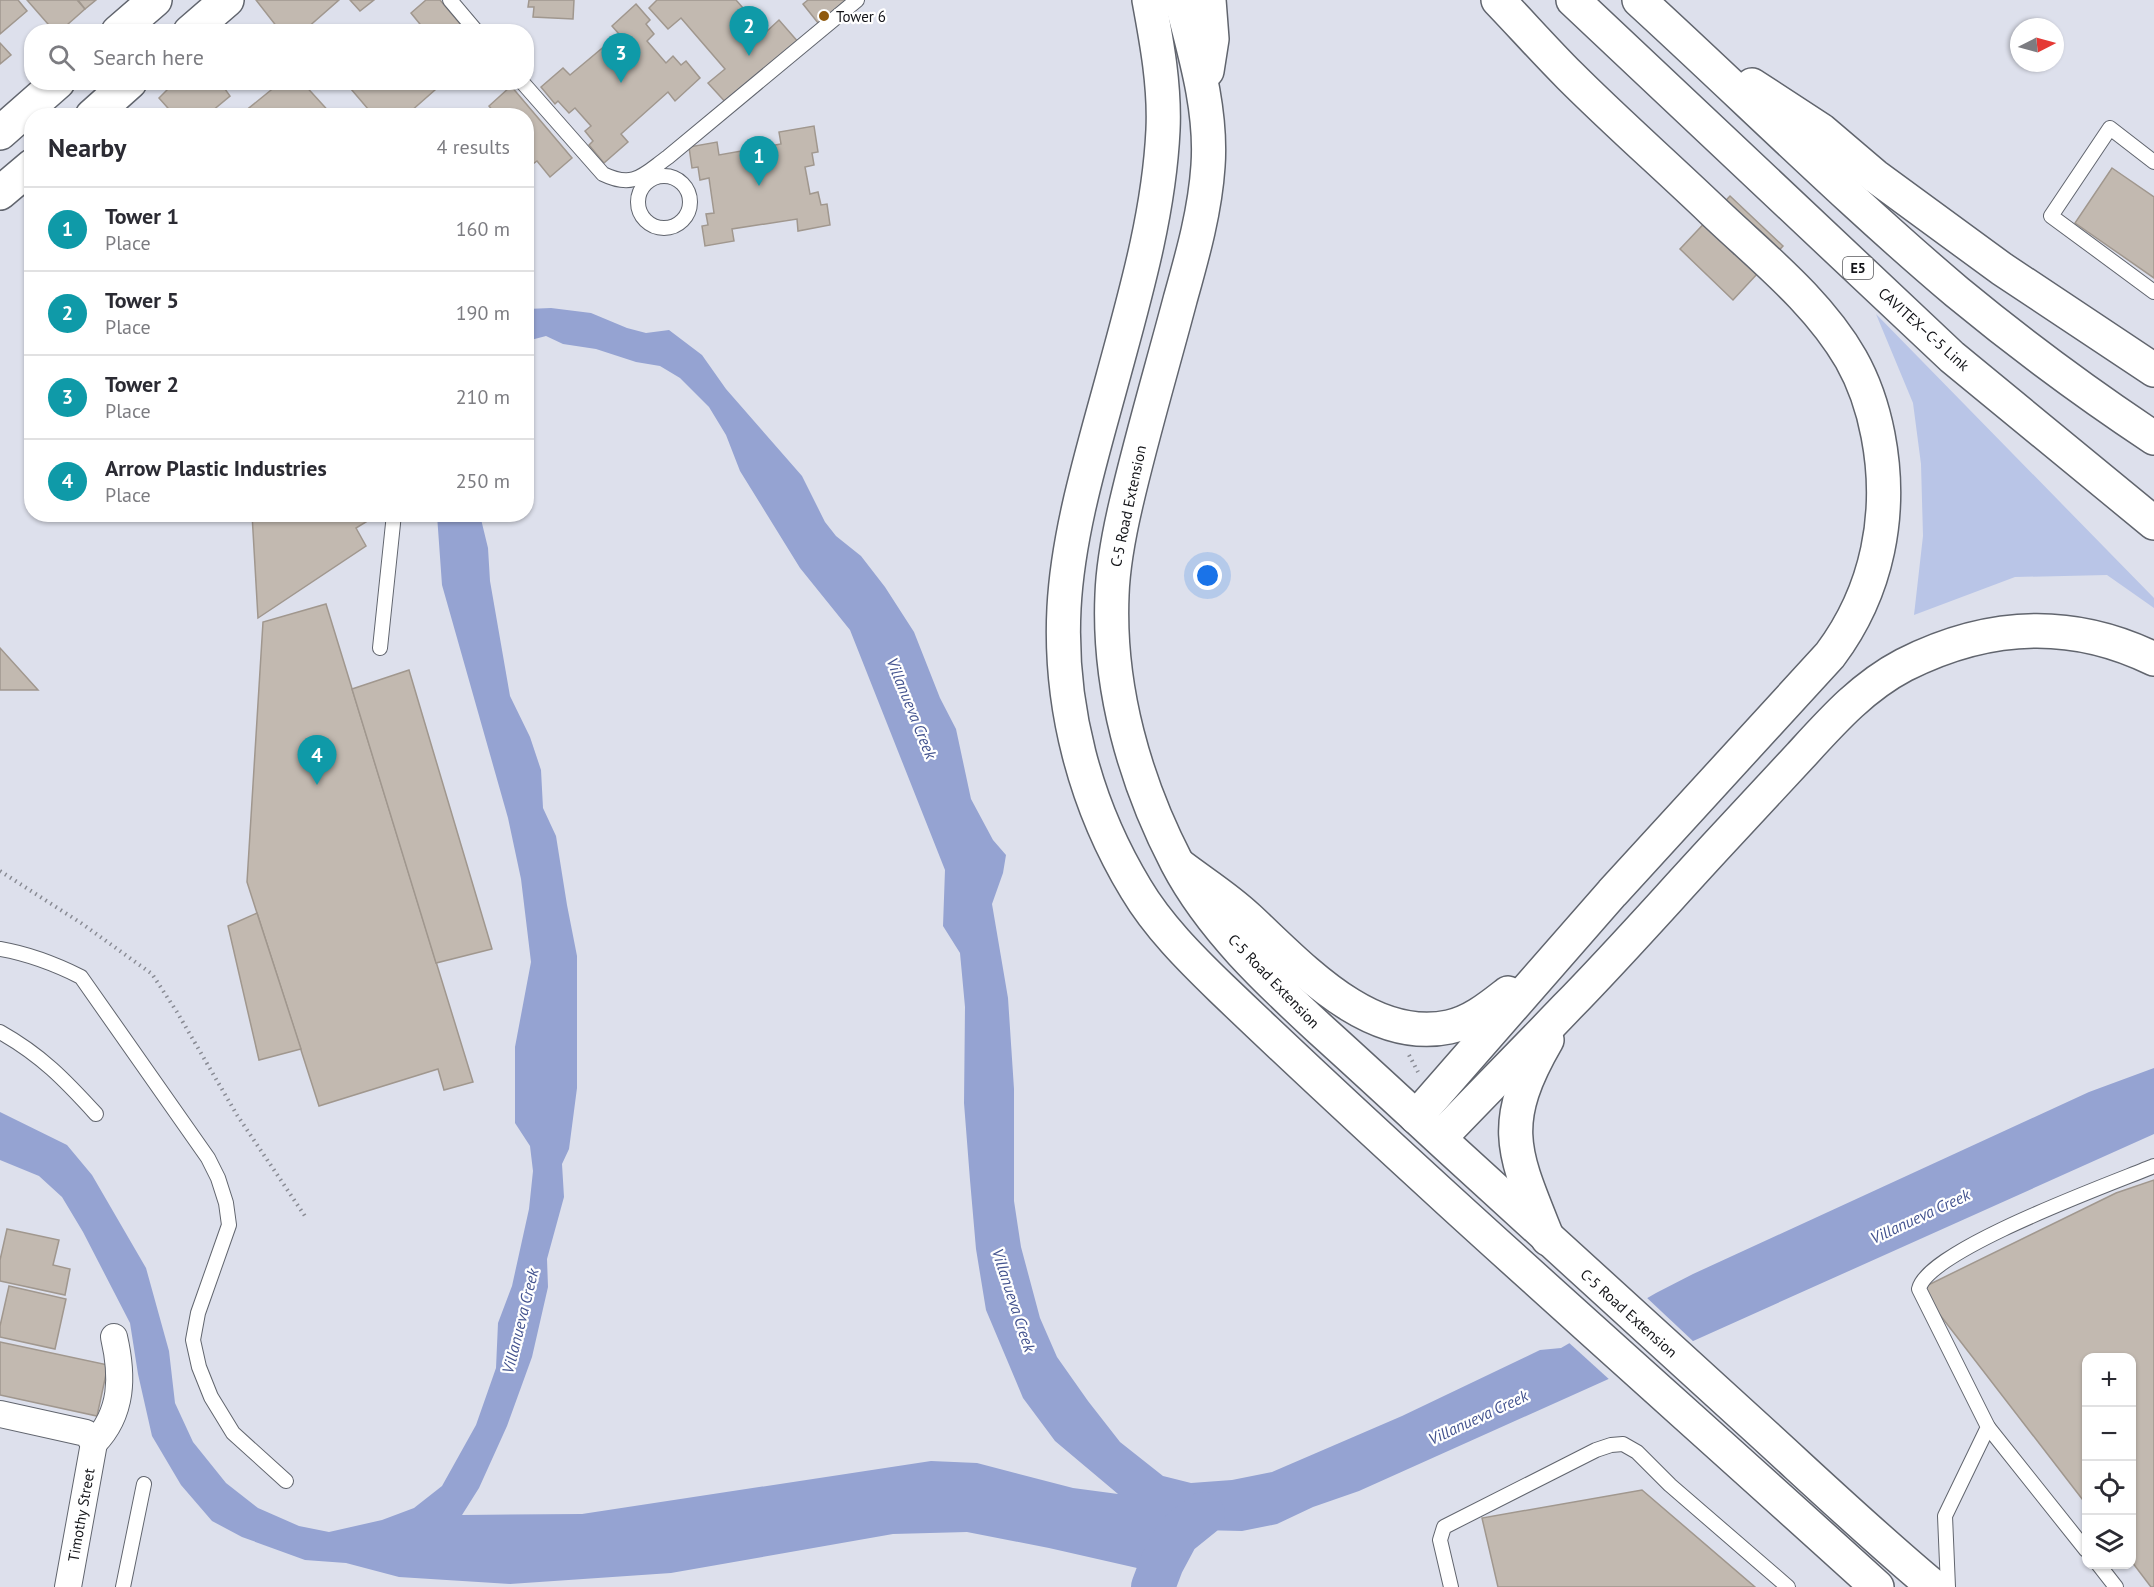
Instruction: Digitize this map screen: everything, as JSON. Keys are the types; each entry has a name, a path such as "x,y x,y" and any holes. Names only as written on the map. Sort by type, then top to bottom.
{"main road":[{"path":"127,24 154,0"},
{"path":"199,24 227,0"},
{"name":"C-5 Road Extension","path":"1181,0 1204,97 1208,165 1199,225 1126,504 1119,537 1112,596 1115,663 1127,732 1149,799 1179,865 1201,900 1252,963 1282,993 1614,1300 1934,1587"},
{"path":"1204,97 1212,39 1209,0"},
{"path":"1416,1117 1612,893 1817,670 1843,637 1855,618 1865,594 1879,547 1883,522 1883,470 1870,403 1852,361 1832,330 1786,280 1570,76 1498,0"},
{"name":"CAVITEX–C-5 Link","path":"1573,0 1952,357 2154,523"},
{"path":"1640,0 1835,184 1957,292 2057,370 2154,438"},
{"path":"1147,9 1159,61 1163,129 1155,206 1131,311 1089,464 1068,572 1064,607 1063,641 1067,690 1077,751 1102,824 1136,890 1174,941 1247,1013 1578,1319 1877,1587"},
{"path":"1680,37 1821,130 1875,176 2002,269 2154,370"},
{"path":"28,108 49,90"},
{"path":"65,90 87,108"},
{"path":"101,108 121,90"},
{"path":"0,133 24,112"},
{"path":"0,193 24,173"},
{"path":"1440,1138 1566,1008 1828,725 1877,681 1949,645 2017,631 2039,629 2109,641 2154,659"},
{"path":"1179,865 1246,916 1331,992 1366,1013 1400,1025 1427,1028 1449,1027 1473,1018 1560,955"},
{"path":"1548,1239 1519,1165 1515,1125 1520,1100 1535,1061 1566,1008"}],"street":[{"path":"0,1414 86,1433 94,1443 104,1433 117,1406 121,1383 119,1357 114,1337"},
{"name":"Timothy Street","path":"68,1587 94,1443"}],"lane":[{"path":"450,0 470,24"},
{"path":"529,90 603,174 619,182 641,182 663,176 681,181 691,199 690,208 686,218 678,225 668,229 648,224 640,215 637,205 641,182 857,0"},
{"path":"2154,162 2110,128 2051,216 2154,292"},
{"path":"668,157 673,177"},
{"path":"380,648 393,522"},
{"path":"0,949 18,952 81,977 208,1158 218,1178 226,1203 229,1225 198,1313 193,1340 211,1397 233,1433 286,1481"},
{"path":"0,1032 27,1048 64,1079 96,1114"},
{"path":"2082,1545 1988,1427 1919,1289 1920,1283 1929,1272 1946,1260 1999,1230 2154,1166"},
{"path":"1948,1587 1945,1516 1988,1427"},
{"path":"1450,1587 1440,1540 1444,1527 1596,1450 1623,1444 1637,1452 1670,1485 1788,1587"},
{"path":"123,1587 144,1484"},
{"path":"2102,1569 2116,1587"}],"path":[{"path":"0,871 81,923 152,974 237,1115 307,1219"},
{"path":"1405,1049 1420,1076"}],"shaded area":[{"path":"1876,314 2154,598 2154,608 2107,575 2015,577 1914,615 1923,536 1921,464 1913,403"}],"water":[{"name":"Villanueva Creek","path":"551,308 591,313 646,333 669,330 702,355 726,389 802,476 825,522 836,536 861,556 885,587 914,632 940,698 956,729 971,799 993,840 1006,855 1003,873 992,904 1008,998 1014,1089 1014,1201 1021,1247 1040,1318 1057,1357 1088,1401 1120,1442 1163,1476 1191,1483 1232,1480 1272,1472 1402,1416 1540,1350 1561,1348 1693,1274 2089,1092 2154,1068 2154,1134 1359,1491 1313,1507 1277,1524 1242,1531 1200,1530 1137,1568 967,1532 893,1534 671,1573 510,1584 399,1577 346,1563 305,1560 242,1537 212,1521 181,1485 152,1436 138,1374 130,1323 83,1232 62,1197 39,1176 0,1160 0,1112 67,1145 92,1175 146,1268 169,1351 175,1403 193,1442 226,1483 258,1508 299,1526 329,1532 382,1520 414,1508 442,1486 476,1425 496,1368 498,1323 512,1286 529,1209 533,1171 530,1146 515,1123 515,1047 531,962 521,879 508,818 442,585 438,522 482,522 488,548 490,581 510,696 530,737 541,770 543,808 556,836 577,956 577,1088 569,1149 562,1164 564,1197 547,1259 548,1287 532,1357 507,1426 479,1488 462,1515 582,1514 931,1461 977,1463 1073,1488 1118,1494 1055,1441 1023,1398 986,1310 976,1249 964,1103 965,1007 960,953 943,926 945,870 850,630 800,568 740,471 726,435 709,407 680,378 660,366 636,362 596,349 563,344 546,336 534,339 534,309"}],"pier":[{"path":"1645,1296 1695,1343 1611,1381 1567,1341"}],"building":[{"path":"0,0 18,0 27,11 0,34"},
{"path":"27,0 77,0 85,9 68,24 48,24"},
{"path":"78,0 96,0 85,9"},
{"path":"256,0 339,0 312,24 275,24"},
{"path":"350,0 374,0 360,11"},
{"path":"426,0 440,0 460,24 420,24 411,13"},
{"path":"529,0 574,0 573,19 533,17 534,7 528,7"},
{"path":"657,0 736,0 765,33 779,20 799,43 728,105 708,83 725,69 681,18 668,29 649,8"},
{"name":"Tower 6","path":"808,0 856,0 822,28 803,4"},
{"path":"636,4 650,20 646,24 654,34 647,41 666,63 673,56 681,65 686,61 700,78 675,101 668,92 621,134 628,142 604,163 589,145 593,141 585,131 591,126 575,108 569,113 558,101 555,104 541,87 563,68 570,75 619,34 612,26"},
{"path":"0,43 11,55 0,64"},
{"path":"167,90 226,90 230,96 216,108 168,108 159,98"},
{"path":"271,90 309,90 326,108 249,108"},
{"path":"352,90 435,90 415,108 367,108"},
{"path":"507,90 514,90 530,108 491,108 489,106"},
{"path":"534,113 572,158 550,177 537,161 534,163"},
{"path":"814,126 818,152 812,153 814,165 805,167 810,194 818,192 821,205 827,204 830,225 798,231 797,219 732,229 734,241 705,246 702,226 708,225 706,214 714,213 709,178 700,180 698,167 692,168 689,147 717,142 719,155 781,144 779,132"},
{"path":"2112,168 2154,197 2154,278 2075,223"},
{"path":"1730,196 1783,246 1733,300 1680,249"},
{"path":"252,522 366,522 356,528 366,546 258,618"},
{"path":"326,604 473,1082 444,1090 438,1069 319,1106 247,882 263,622"},
{"path":"0,648 38,690 0,690"},
{"path":"409,670 492,949 436,963 352,689"},
{"path":"257,913 301,1049 259,1060 228,926"},
{"path":"2154,1180 2154,1587 2151,1587 2136,1567 2136,1353 2082,1353 2082,1499 1920,1289 2116,1193"},
{"path":"7,1229 59,1240 53,1265 70,1269 65,1295 0,1281 0,1260"},
{"path":"9,1286 66,1299 55,1349 0,1337 0,1326"},
{"path":"0,1342 108,1365 97,1416 0,1395"},
{"path":"1642,1490 1755,1587 1498,1587 1482,1518"}],"waterway":[{"path":"1153,1587 1162,1563 1177,1535 1203,1514"}],"place":[{"name":"Tower 6","path":"824,16"},
{"name":"Tower 5","path":"749,56"},
{"name":"Tower 2","path":"621,83"},
{"name":"Tower 1","path":"759,186"},
{"name":"Arrow Plastic Industries","path":"317,785"}]}
